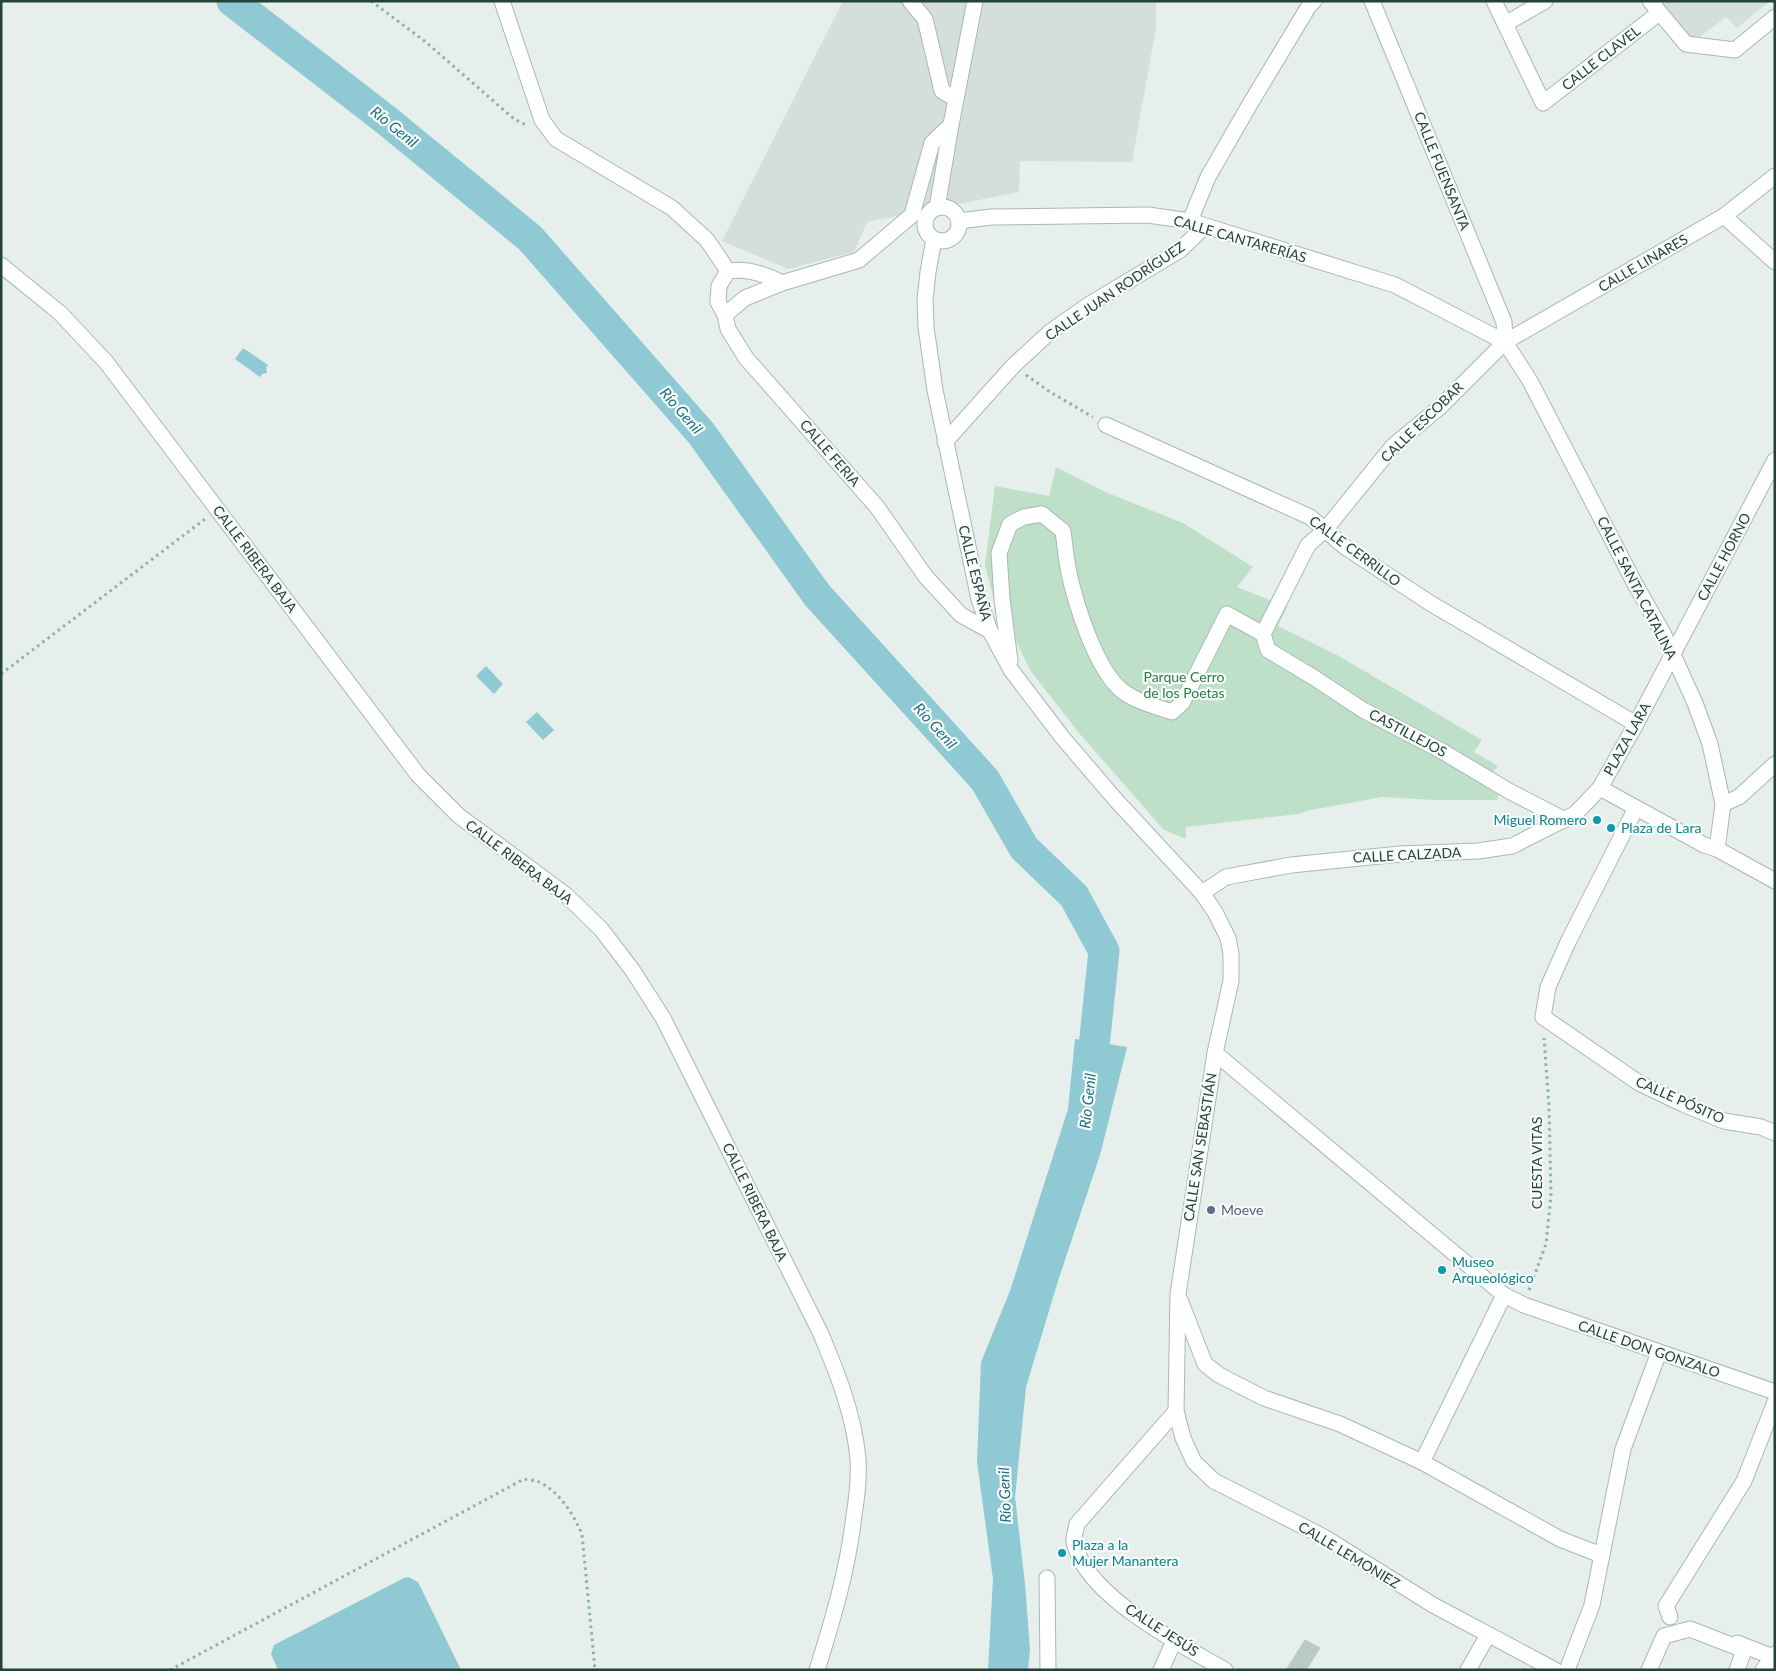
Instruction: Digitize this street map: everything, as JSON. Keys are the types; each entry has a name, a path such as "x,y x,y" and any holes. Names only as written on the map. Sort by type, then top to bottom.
{"street":[{"path":"502,1 542,120 556,139 672,208 707,240 728,271 738,270 767,274 782,283"},
{"path":"910,1 925,19 942,91 956,99"},
{"path":"937,208 975,1"},
{"path":"1197,224 1208,177 1309,6 1314,1"},
{"name":"CALLE FUENSANTA","path":"1372,1 1504,322 1505,342"},
{"path":"1494,1 1505,24 1545,1"},
{"path":"1654,7 1686,44 1735,50 1775,16"},
{"name":"CALLE CLAVEL","path":"1505,24 1543,104 1654,7"},
{"path":"724,316 745,298 782,283 859,260 912,215 932,143 951,125"},
{"name":"CALLE LINARES","path":"1505,342 1724,216 1775,176"},
{"path":"937,208 948,208 957,215 959,220 958,232 954,237 944,242 929,236 925,225 928,215 937,208"},
{"name":"CALLE CANTARERÍAS","path":"959,220 990,217 1148,215 1197,224 1396,285 1505,342"},
{"path":"1724,216 1775,262"},
{"name":"CALLE JUAN RODRÍGUEZ","path":"945,442 1013,366 1050,332 1090,304 1180,250 1197,224"},
{"name":"CALLE ESPAÑA","path":"934,239 927,282 926,327 945,442 979,599 990,631 1010,670 1062,737 1202,893"},
{"name":"CALLE RIBERA BAJA","path":"1,265 60,313 106,362 418,774 459,816 566,894 601,929 633,971 663,1018 820,1332 838,1375 851,1420 858,1459 850,1549 838,1600 817,1670"},
{"name":"CALLE FERIA","path":"728,271 720,286 718,302 728,329 746,358 877,507 926,577 961,615 990,631"},
{"name":"CALLE ESCOBAR","path":"1263,634 1308,545 1325,530 1393,446 1440,407 1505,342"},
{"name":"CALLE SANTA CATALINA","path":"1505,342 1530,381 1664,636 1695,703 1710,744 1723,804 1717,849"},
{"name":"CALLE CERRILLO","path":"1106,425 1310,517 1345,547 1430,602 1636,724"},
{"name":"CALLE HORNO","path":"1672,654 1775,460"},
{"path":"1010,670 999,553 1010,524 1024,517 1042,514 1063,531 1069,573 1084,624 1100,662 1117,686 1143,703 1172,712 1182,703 1227,614 1263,634"},
{"name":"CASTILLEJOS","path":"1263,634 1268,650 1313,676 1364,710 1565,820"},
{"name":"PLAZA LARA","path":"1672,654 1600,788 1704,845 1717,849 1775,881"},
{"path":"1723,804 1739,797 1775,764"},
{"name":"CALLE CALZADA","path":"1202,893 1226,877 1291,865 1400,854 1478,852 1512,846 1575,814 1600,788"},
{"path":"1543,1017 1548,987 1568,942 1636,808"},
{"name":"CALLE SAN SEBASTIÁN","path":"1176,1411 1178,1294 1215,1053 1232,981 1231,954 1228,938 1223,925 1202,893"},
{"name":"CALLE PÓSITO","path":"1543,1017 1639,1083 1724,1121 1760,1127 1775,1133"},
{"name":"CALLE DON GONZALO","path":"1215,1053 1504,1295 1524,1305 1775,1392"},
{"path":"1178,1294 1205,1364 1219,1375 1264,1398 1340,1424 1422,1462 1560,1539 1601,1555"},
{"path":"1422,1462 1504,1295"},
{"path":"1567,1670 1592,1604 1622,1449 1659,1352"},
{"path":"1763,1670 1774,1655 1670,1617 1666,1606 1744,1481 1775,1402"},
{"name":"CALLE JESÚS","path":"1176,1411 1077,1524 1073,1541 1082,1564 1099,1583 1133,1614 1174,1641 1225,1670"},
{"name":"CALLE LEMONIEZ","path":"1176,1411 1183,1438 1194,1462 1214,1481 1324,1537 1433,1606 1556,1670"},
{"path":"1047,1578 1048,1670"},
{"path":"1642,1670 1654,1643 1670,1617"},
{"path":"1650,1670 1664,1636 1690,1629 1744,1650 1737,1670"},
{"path":"1468,1670 1488,1635"},
{"path":"1161,1670 1174,1641"}],"path":[{"path":"371,1 427,43 514,119 531,127"},
{"path":"1013,366 1050,392 1106,425"},
{"path":"1,674 218,510"},
{"name":"CUESTA VITAS","path":"1524,1305 1546,1244 1551,1195 1543,1017"},
{"path":"170,1670 524,1479 538,1481 553,1491 573,1514 582,1534 595,1670"}],"shaded area":[{"path":"843,1 1156,1 1156,28 1132,162 1020,161 1019,192 867,222 854,252 788,269 722,241"},
{"path":"1659,1 1770,1 1737,28 1726,17 1692,43"}],"green space":[{"name":"Parque Cerro de los Poetas","path":"1056,467 1103,491 1183,523 1253,567 1237,587 1287,607 1278,626 1337,655 1482,740 1474,752 1498,766 1491,775 1499,793 1497,800 1434,800 1382,797 1298,814 1186,827 1186,839 1164,830 1079,733 1030,670 1016,641 1010,598 994,600 985,565 995,486 1049,496"}],"water":[{"path":"243,348 268,365 266,368 267,373 262,374 260,377 235,359"},
{"path":"486,666 503,684 494,694 476,676"},
{"path":"537,712 554,730 543,740 526,722"},
{"path":"1075,1039 1127,1047 1100,1155 1058,1281 1026,1387 1015,1497 1030,1650 1028,1670 988,1670 993,1579 977,1462 981,1362 1010,1291 1068,1109"},
{"path":"408,1577 418,1582 461,1670 278,1670 271,1654 274,1645"}],"building":[{"path":"1305,1640 1320,1648 1306,1670 1286,1670"}],"waterway":[{"name":"Río Genil","path":"232,1 386,120 530,238 701,433 817,595 985,780 1024,848 1074,896 1104,951 1090,1085"}],"place":[{"name":"Miguel Romero","path":"1597,820"},
{"name":"Plaza de Lara","path":"1611,828"},
{"name":"Moeve","path":"1211,1210"},
{"name":"Museo Arqueológico","path":"1442,1270"},
{"name":"Plaza a la Mujer Manantera","path":"1062,1553"}]}
